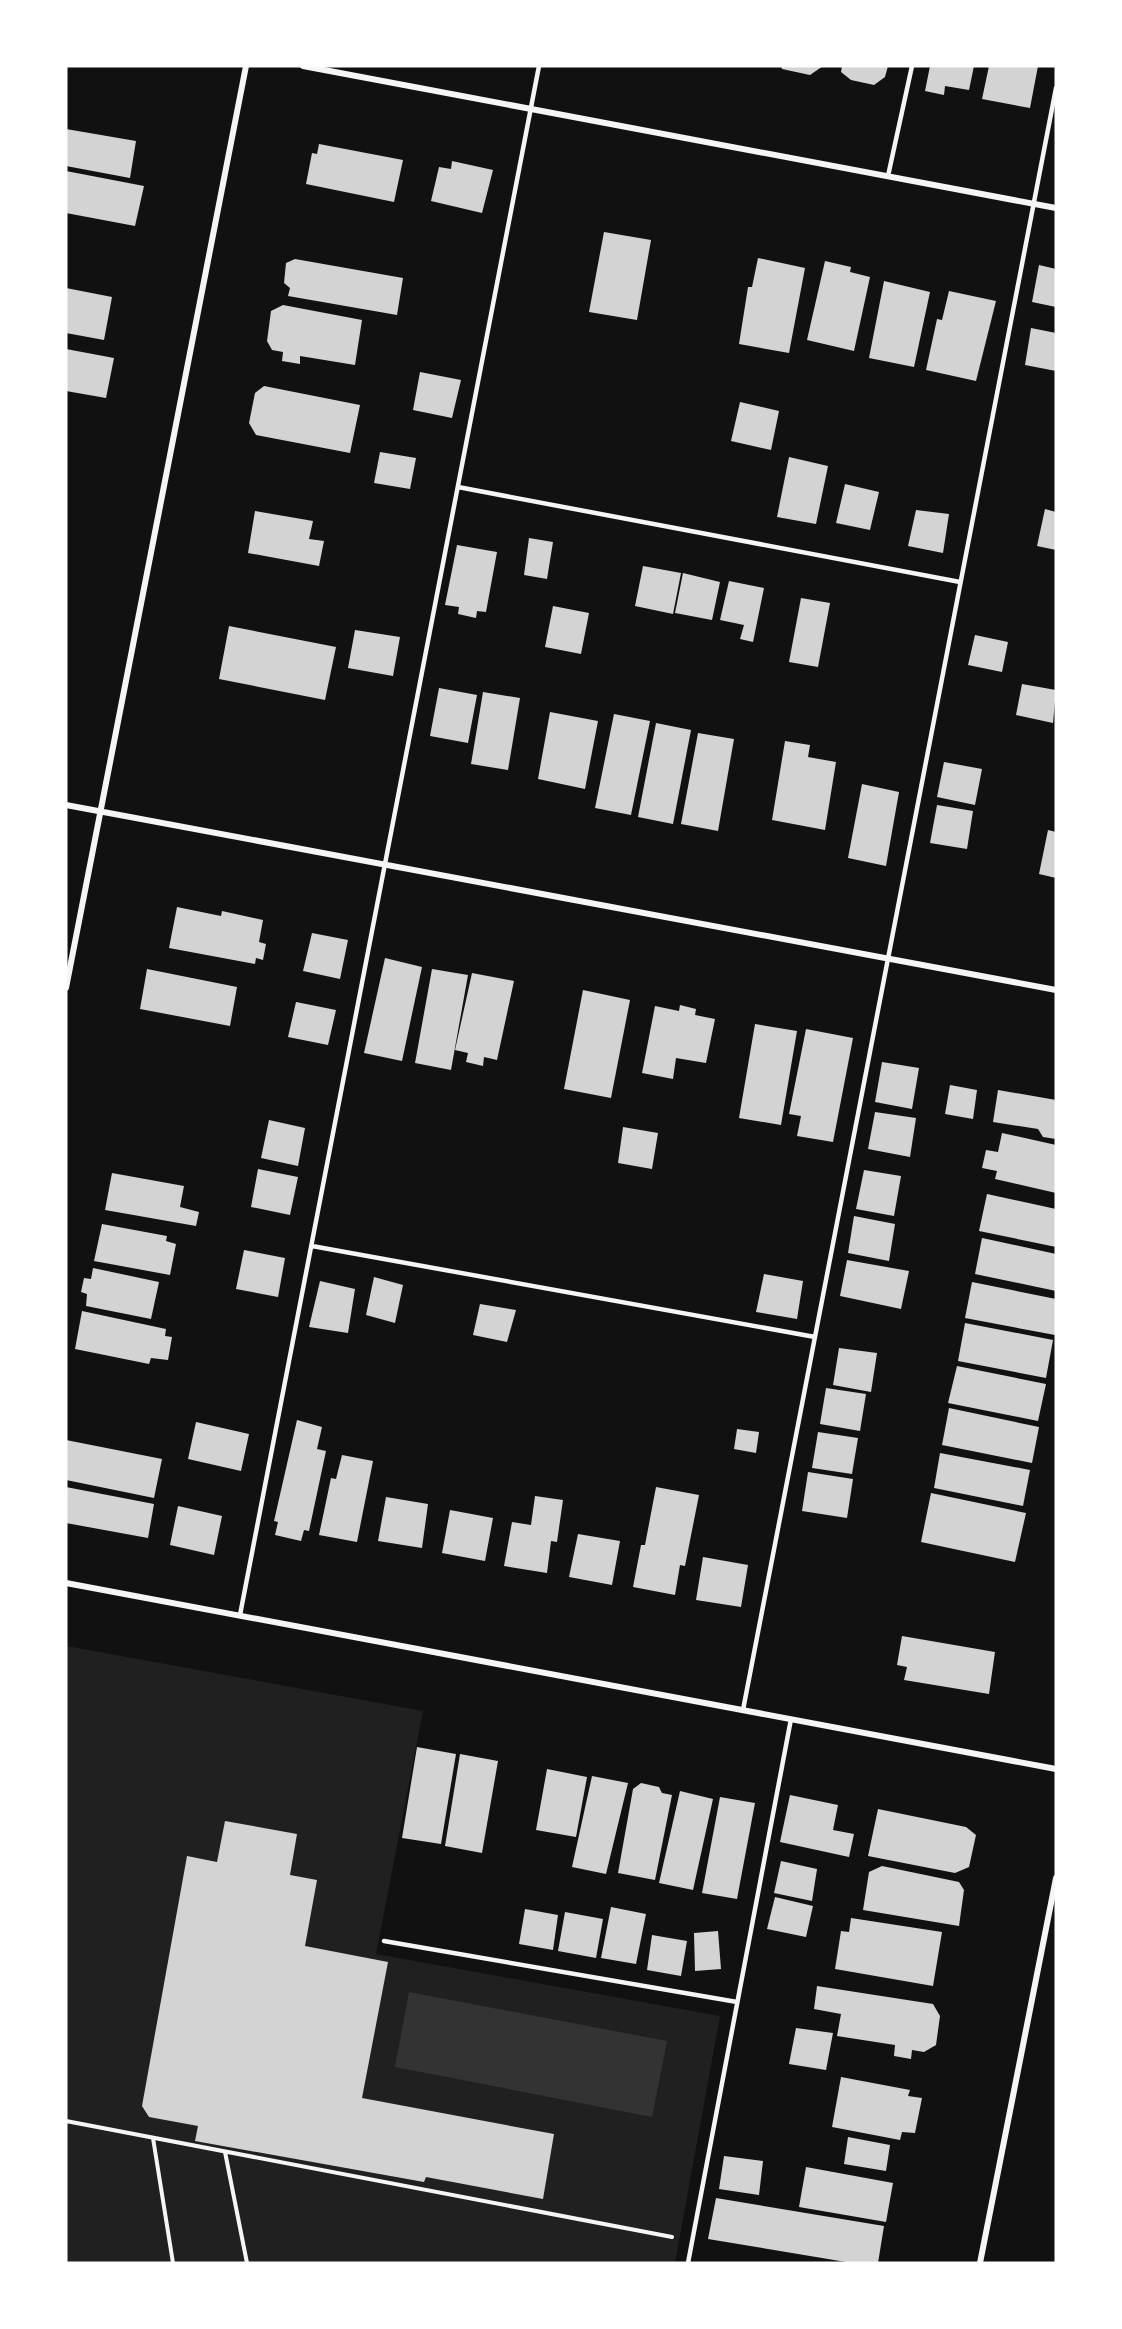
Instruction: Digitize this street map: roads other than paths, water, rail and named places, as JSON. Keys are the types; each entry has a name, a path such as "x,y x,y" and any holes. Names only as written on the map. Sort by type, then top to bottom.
{"street":[{"path":"66,988 246,66"},
{"path":"303,66 1056,208"},
{"path":"66,805 1056,990"},
{"path":"66,1583 1056,1769"},
{"path":"980,2263 1056,1878"}],"lane":[{"path":"240,1615 539,66"},
{"path":"888,176 912,66"},
{"path":"744,1710 1056,88"},
{"path":"458,487 960,582"},
{"path":"312,1246 815,1337"},
{"path":"688,2263 791,1719"},
{"path":"384,1941 737,2002"}]}
